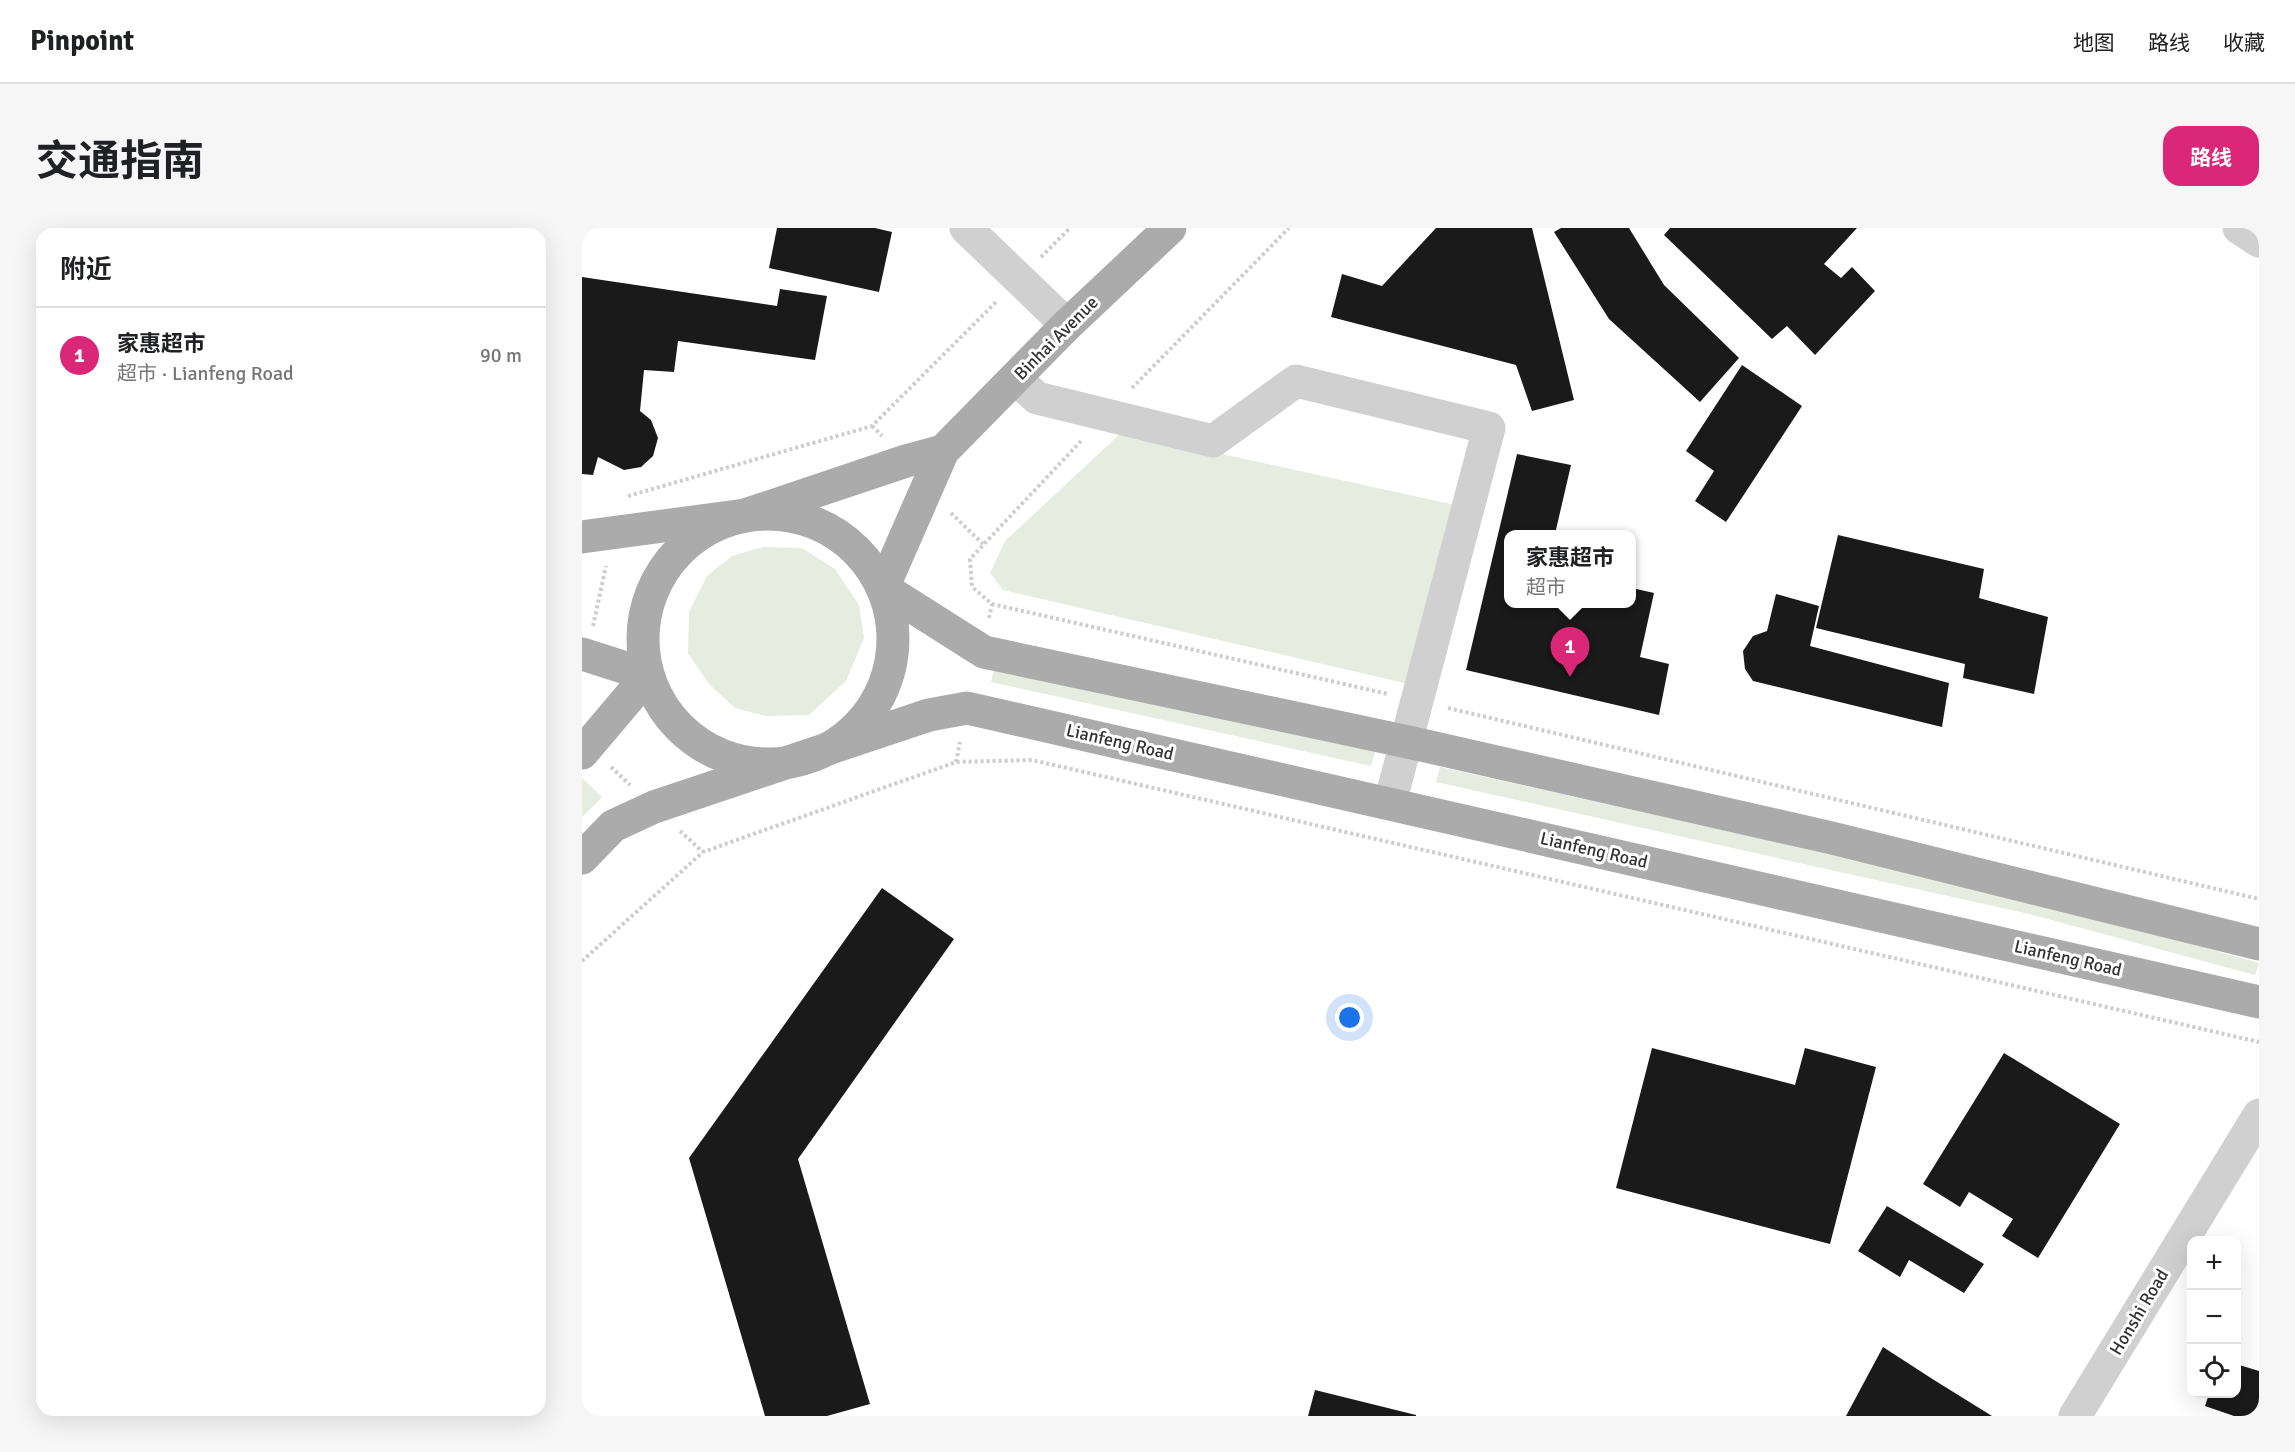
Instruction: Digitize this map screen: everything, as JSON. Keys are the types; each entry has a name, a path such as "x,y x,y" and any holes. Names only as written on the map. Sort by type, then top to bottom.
{"main road":[{"name":"Binhai Avenue","path":"943,451 1067,326 1170,228"},
{"path":"815,756 774,764 733,759 696,741 666,712 648,675 642,633 651,593 673,557 705,530 906,461 943,451"},
{"path":"883,588 943,451"},
{"path":"582,858 613,826 654,807 815,756 850,735 876,704 891,667 893,627 883,588 860,553 826,528 787,515 604,522"},
{"path":"883,588 949,632 984,652 1408,742 1832,838 2259,944"},
{"path":"584,655 648,675"},
{"path":"582,753 648,675"},
{"name":"Lianfeng Road","path":"815,756 929,715 967,708 2259,1002"}],"street":[{"path":"966,228 1067,326"},
{"path":"2238,228 2259,241"},
{"path":"1015,378 1037,398 1213,441 1296,381 1489,428 1419,701 1390,803"},
{"name":"Honshi Road","path":"2075,1416 2259,1115"}],"path":[{"path":"584,655 604,522 627,496 872,426 1070,228"},
{"path":"1289,228 1106,415 970,559 972,587 992,604 1419,701 2259,899"},
{"path":"604,522 627,496"},
{"path":"582,961 703,852 956,762 1032,760 2259,1042"}],"shaded area":[{"path":"1122,432 1455,505 1413,685 1003,590 990,573 1005,541"},
{"path":"763,547 802,548 835,569 859,605 864,638 846,681 809,715 766,716 735,708 709,684 688,653 689,612 707,576 732,556"},
{"path":"995,665 1376,749 1371,766 991,682"},
{"path":"1440,767 2033,899 2259,963 2255,975 2029,914 1436,782"},
{"path":"582,778 602,797 582,817"}],"building":[{"path":"777,228 875,228 892,232 879,292 769,268"},
{"path":"1436,228 1532,228 1574,400 1532,411 1516,365 1331,317 1342,274 1382,286"},
{"path":"1561,228 1629,228 1664,285 1739,358 1700,402 1609,319 1554,232"},
{"path":"1670,228 1857,228 1824,264 1841,278 1852,267 1875,291 1815,355 1787,326 1772,339 1664,235"},
{"path":"582,277 777,306 780,289 827,296 815,360 678,341 674,372 644,370 640,411 651,420 658,438 653,456 641,467 624,470 598,457 593,475 582,474"},
{"path":"1742,365 1802,406 1726,522 1695,501 1714,471 1686,451"},
{"path":"1517,454 1571,465 1556,530 1504,530 1504,608 1636,608 1636,589 1654,593 1640,657 1669,664 1659,715 1466,670"},
{"path":"1838,535 1984,569 1979,598 2048,617 2034,694 1963,678 1965,664 1816,628"},
{"path":"1776,594 1819,606 1810,646 1949,683 1942,727 1753,681 1745,669 1743,651 1753,636 1767,631"},
{"path":"882,888 954,939 798,1159 870,1404 827,1416 765,1416 689,1158"},
{"path":"1652,1048 1795,1085 1805,1048 1876,1067 1830,1244 1616,1188"},
{"path":"2004,1053 2120,1124 2038,1258 2002,1236 2013,1219 1969,1192 1960,1207 1923,1184"},
{"path":"1887,1206 1984,1264 1964,1293 1909,1260 1900,1277 1858,1251"},
{"path":"1883,1347 1934,1380 1992,1416 1846,1416"},
{"path":"2241,1366 2259,1371 2259,1416 2234,1416 2205,1406 2208,1398 2241,1398"},
{"path":"1315,1390 1416,1415 1416,1416 1308,1416"}],"place":[{"name":"家惠超市","path":"1570,677"}]}
